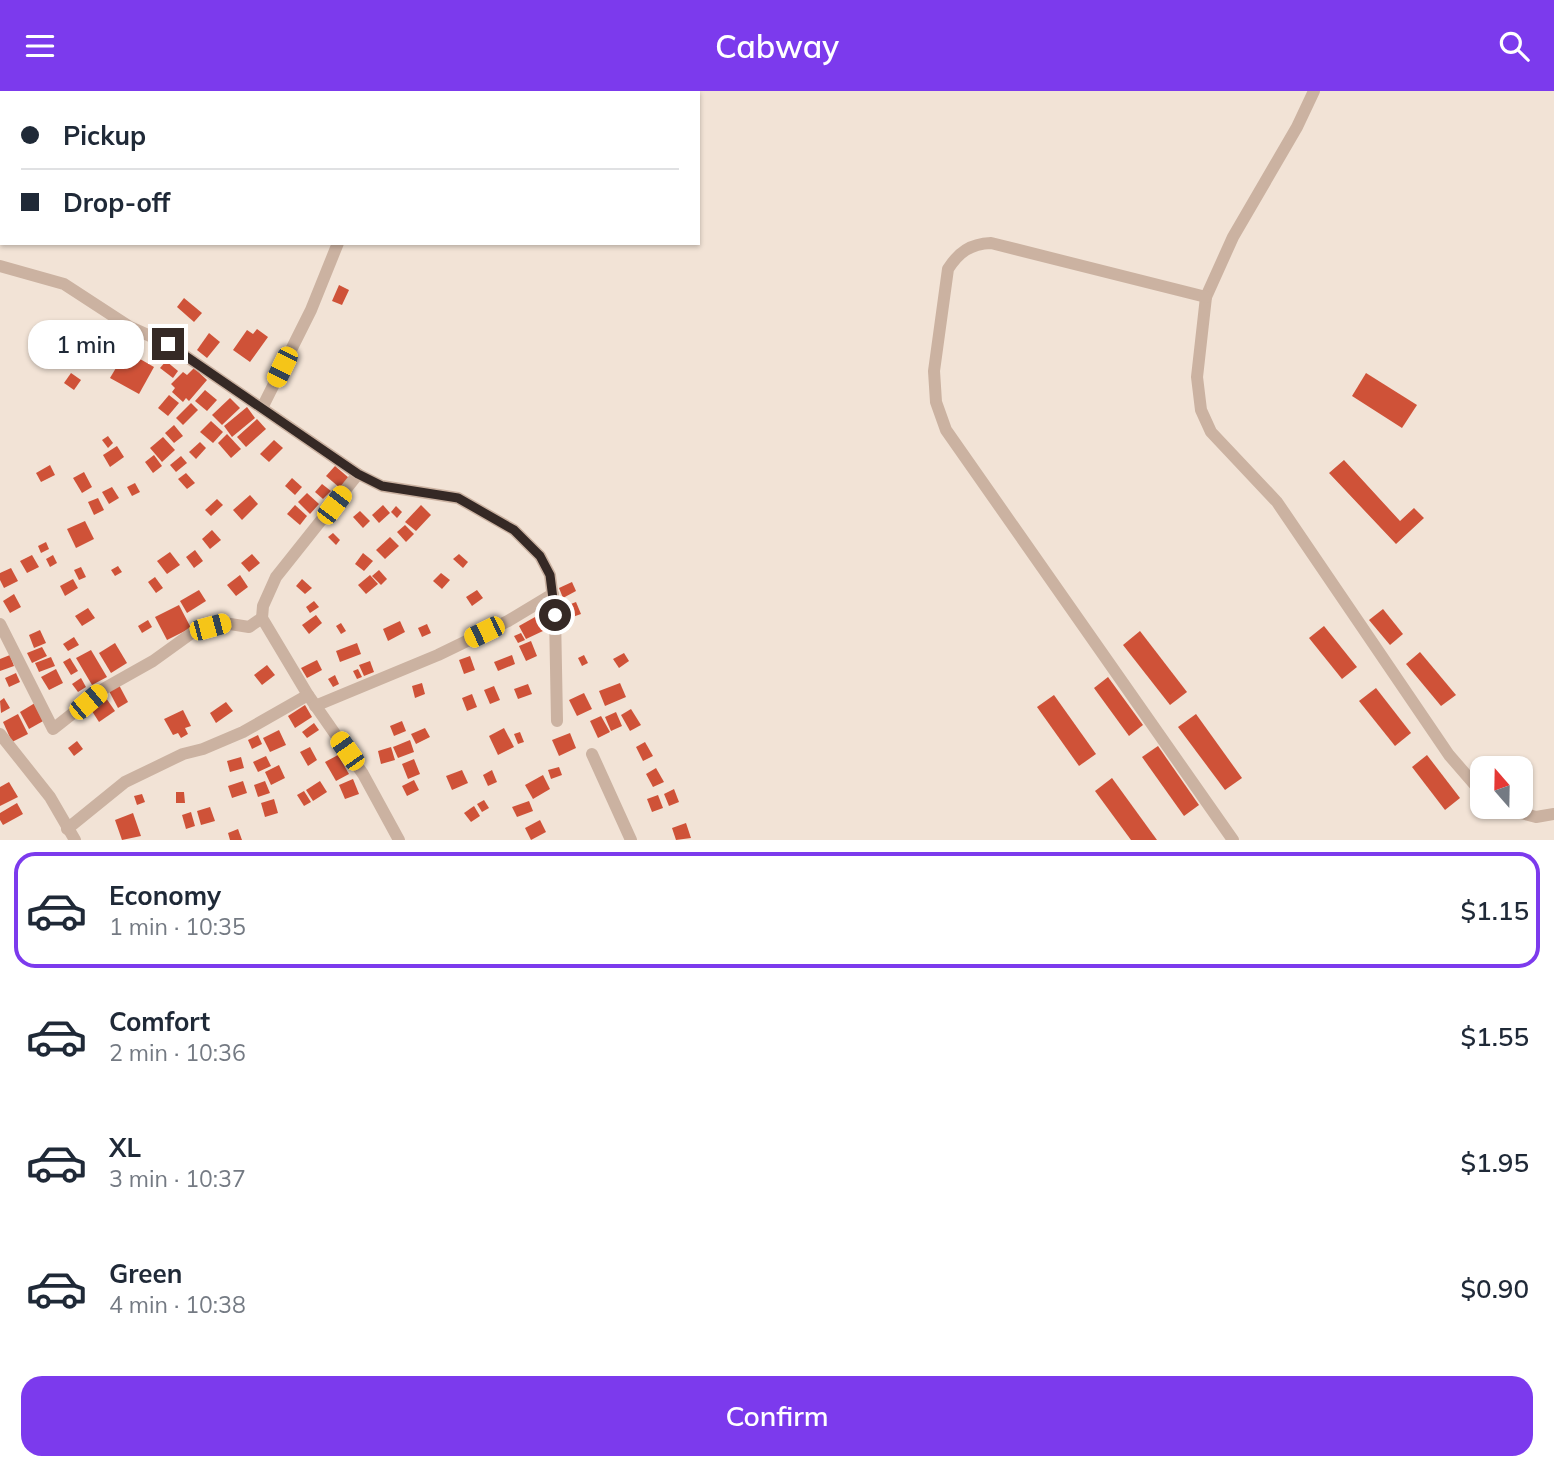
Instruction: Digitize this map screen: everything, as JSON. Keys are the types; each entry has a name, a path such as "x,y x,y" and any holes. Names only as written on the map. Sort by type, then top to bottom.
{"street":[{"path":"1314,91 1297,127 1233,237 1206,297 1196,377 1201,410 1211,432 1277,502 1449,755 1470,779"},
{"path":"1206,297 991,243 975,244 957,255 948,269 934,371 936,401 946,430 1233,840"},
{"path":"262,408 311,310 337,245"},
{"path":"0,266 64,284 130,327 168,344 358,474 382,486 458,498 514,530 540,556 550,575 555,615 557,721"},
{"path":"358,474 276,577 262,606 262,618 312,700 363,774 399,840"},
{"path":"66,829 125,782 183,754 203,749 312,700 438,655 508,621 553,594"},
{"path":"0,624 53,729 105,688 153,661 196,630 224,623 249,627 262,618"},
{"path":"0,734 50,797 66,829 75,840"},
{"path":"592,754 631,840"},
{"path":"1533,816 1554,814"}],"building":[{"path":"339,285 349,290 342,305 332,301"},
{"path":"184,298 202,313 194,322 177,307"},
{"path":"257,329 268,337 250,362 233,350 247,330 253,334"},
{"path":"209,333 220,342 207,358 197,350"},
{"path":"126,351 154,367 139,394 110,378"},
{"path":"166,361 178,371 173,378 160,368"},
{"path":"194,368 207,380 189,401 186,398 183,402 172,392 175,388 171,384 183,372 187,375"},
{"path":"71,373 81,380 74,390 64,383"},
{"path":"1366,373 1417,405 1402,428 1352,396"},
{"path":"205,390 217,400 207,411 195,401"},
{"path":"169,395 179,403 168,416 158,408"},
{"path":"230,398 240,408 222,425 212,415"},
{"path":"191,403 198,410 183,425 176,418"},
{"path":"247,407 255,418 232,437 224,426"},
{"path":"257,419 266,429 246,447 237,437"},
{"path":"211,421 223,432 213,443 200,432"},
{"path":"174,425 183,436 174,443 165,433"},
{"path":"227,434 241,449 231,458 218,443"},
{"path":"108,436 113,443 108,448 102,440"},
{"path":"163,437 175,450 162,462 150,448"},
{"path":"274,440 283,448 269,462 260,454"},
{"path":"200,442 206,448 196,459 189,452"},
{"path":"117,446 124,457 110,467 103,455"},
{"path":"154,455 162,466 153,473 145,462"},
{"path":"181,456 187,463 176,472 170,465"},
{"path":"1344,460 1400,521 1414,508 1424,518 1396,544 1329,473"},
{"path":"50,465 55,475 41,482 36,473"},
{"path":"335,466 349,478 340,488 326,476"},
{"path":"84,472 92,487 82,493 73,478"},
{"path":"186,473 195,483 187,489 178,479"},
{"path":"292,478 302,487 295,495 285,486"},
{"path":"135,483 140,492 132,496 127,487"},
{"path":"322,484 331,491 323,499 315,492"},
{"path":"112,487 119,498 109,504 102,492"},
{"path":"307,493 319,504 310,514 298,502"},
{"path":"250,495 258,504 242,520 233,510"},
{"path":"98,498 104,510 94,515 88,502"},
{"path":"217,499 223,505 211,516 205,510"},
{"path":"295,505 307,516 300,525 287,514"},
{"path":"383,505 390,513 379,523 372,515"},
{"path":"421,505 431,515 416,531 405,522"},
{"path":"396,506 402,512 397,518 391,512"},
{"path":"360,511 370,521 363,528 353,517"},
{"path":"85,521 94,539 76,548 67,529"},
{"path":"405,525 414,534 406,542 397,532"},
{"path":"212,530 221,540 210,549 202,539"},
{"path":"333,533 340,540 336,545 328,537"},
{"path":"390,537 399,546 385,559 376,550"},
{"path":"46,542 49,549 41,553 38,546"},
{"path":"195,550 203,561 194,568 186,557"},
{"path":"170,552 180,565 167,574 157,561"},
{"path":"363,553 373,561 364,571 355,564"},
{"path":"252,554 260,563 249,572 241,563"},
{"path":"459,554 468,562 463,568 453,559"},
{"path":"32,555 39,567 27,573 20,561"},
{"path":"53,555 57,563 50,567 46,559"},
{"path":"118,566 122,572 115,576 111,570"},
{"path":"81,567 86,577 79,580 74,570"},
{"path":"11,568 18,581 4,588 0,573"},
{"path":"379,570 387,579 381,585 372,576"},
{"path":"441,573 450,580 442,589 433,581"},
{"path":"240,575 248,587 236,596 227,585"},
{"path":"370,575 378,584 366,594 358,585"},
{"path":"155,577 163,588 156,593 148,582"},
{"path":"73,579 78,588 65,596 60,586"},
{"path":"302,579 312,588 305,594 296,586"},
{"path":"572,582 576,591 563,598 559,588"},
{"path":"199,590 206,601 187,613 180,601"},
{"path":"477,590 483,598 472,606 466,597"},
{"path":"14,594 21,607 10,613 3,601"},
{"path":"314,601 319,607 310,613 306,607"},
{"path":"576,602 581,614 567,619 563,607"},
{"path":"179,605 191,628 167,640 155,617"},
{"path":"88,608 95,618 82,626 75,616"},
{"path":"1383,609 1403,634 1390,645 1369,620"},
{"path":"316,615 322,623 309,634 302,625"},
{"path":"535,617 543,631 526,639 519,626"},
{"path":"148,620 152,627 142,633 138,626"},
{"path":"400,621 405,632 388,641 383,629"},
{"path":"341,623 346,631 341,634 336,626"},
{"path":"427,624 431,633 422,637 418,628"},
{"path":"1324,626 1357,667 1342,679 1309,638"},
{"path":"40,630 46,643 34,648 29,635"},
{"path":"1140,631 1187,692 1170,705 1123,645"},
{"path":"521,633 525,640 518,643 514,636"},
{"path":"74,637 79,645 68,651 63,644"},
{"path":"531,641 537,656 526,661 519,646"},
{"path":"115,643 127,663 111,673 99,653"},
{"path":"357,643 361,654 340,662 336,651"},
{"path":"42,647 47,656 32,663 27,653"},
{"path":"91,650 107,677 92,685 76,658"},
{"path":"1420,652 1456,695 1441,706 1406,664"},
{"path":"624,653 629,661 619,668 613,659"},
{"path":"10,655 14,666 0,671 0,659"},
{"path":"512,655 515,664 498,671 494,662"},
{"path":"584,655 588,663 582,666 578,658"},
{"path":"470,656 475,670 464,674 459,660"},
{"path":"51,657 55,666 39,672 35,663"},
{"path":"70,658 78,671 71,675 63,662"},
{"path":"317,660 322,670 307,678 301,668"},
{"path":"370,661 374,672 364,676 359,665"},
{"path":"267,665 275,675 262,685 254,675"},
{"path":"56,669 63,683 49,690 41,677"},
{"path":"358,669 362,677 357,679 353,671"},
{"path":"16,673 20,682 9,687 5,678"},
{"path":"335,675 339,684 333,687 328,679"},
{"path":"1108,677 1143,725 1129,736 1094,688"},
{"path":"81,678 86,687 78,692 72,684"},
{"path":"422,683 425,694 415,698 412,686"},
{"path":"620,683 626,697 605,706 599,691"},
{"path":"528,684 532,694 518,699 514,689"},
{"path":"119,685 128,702 118,708 109,691"},
{"path":"494,686 500,700 490,704 484,690"},
{"path":"1376,688 1411,733 1395,746 1359,701"},
{"path":"584,693 592,709 577,716 569,700"},
{"path":"472,694 477,707 467,711 462,698"},
{"path":"1054,695 1096,754 1079,766 1037,707"},
{"path":"4,698 10,708 1,713 0,701"},
{"path":"106,698 115,711 99,722 90,708"},
{"path":"226,702 233,711 216,723 210,713"},
{"path":"35,703 45,720 29,729 20,712"},
{"path":"305,705 312,717 295,728 288,716"},
{"path":"631,709 641,725 630,731 621,715"},
{"path":"183,710 191,726 185,728 188,734 181,738 178,733 173,735 164,719"},
{"path":"616,712 622,726 611,731 605,717"},
{"path":"18,714 28,734 12,742 3,722"},
{"path":"1196,714 1242,778 1225,790 1178,727"},
{"path":"601,716 610,732 598,738 590,721"},
{"path":"402,721 406,731 394,736 390,726"},
{"path":"314,723 319,730 307,738 302,732"},
{"path":"425,728 430,737 416,744 411,734"},
{"path":"504,728 514,747 498,755 489,736"},
{"path":"279,730 286,745 270,752 263,738"},
{"path":"520,732 524,742 518,744 514,734"},
{"path":"570,733 576,748 559,756 552,740"},
{"path":"258,735 262,744 252,749 248,740"},
{"path":"410,740 414,752 398,758 393,747"},
{"path":"77,741 83,749 74,756 68,748"},
{"path":"645,742 653,756 643,761 636,747"},
{"path":"1158,746 1199,805 1184,816 1142,757"},
{"path":"310,747 317,760 308,766 300,752"},
{"path":"391,747 395,760 381,764 378,751"},
{"path":"338,755 349,774 336,781 325,762"},
{"path":"1427,755 1460,798 1445,810 1412,767"},
{"path":"266,756 271,766 258,772 253,762"},
{"path":"241,757 244,768 230,772 227,761"},
{"path":"414,759 420,774 408,779 402,764"},
{"path":"279,765 285,778 271,785 265,772"},
{"path":"559,767 562,775 551,779 548,770"},
{"path":"656,768 664,782 653,787 646,774"},
{"path":"462,770 468,783 452,790 446,776"},
{"path":"492,770 497,782 488,786 483,775"},
{"path":"543,775 550,789 533,799 525,785"},
{"path":"1112,778 1157,840 1131,840 1095,791"},
{"path":"353,779 359,794 345,799 339,785"},
{"path":"414,780 419,790 407,796 402,786"},
{"path":"243,781 247,793 232,798 228,786"},
{"path":"265,781 270,793 258,797 254,785"},
{"path":"320,781 327,792 313,801 306,790"},
{"path":"9,782 18,797 0,806 0,787"},
{"path":"674,789 679,802 669,806 664,794"},
{"path":"304,791 311,802 304,806 297,795"},
{"path":"176,792 184,792 185,803 176,803"},
{"path":"142,794 145,802 137,805 134,796"},
{"path":"658,795 663,808 652,812 647,799"},
{"path":"274,799 278,813 265,817 261,803"},
{"path":"484,800 489,808 482,812 477,804"},
{"path":"529,801 533,811 517,817 512,807"},
{"path":"17,803 23,814 3,825 0,813"},
{"path":"474,806 480,816 471,822 464,813"},
{"path":"210,807 215,821 201,825 197,811"},
{"path":"191,812 195,826 186,829 182,815"},
{"path":"133,813 141,836 122,840 115,820"},
{"path":"540,820 546,832 531,840 525,828"},
{"path":"686,823 691,838 676,840 672,828"},
{"path":"238,829 242,840 230,840 228,833"}],"route":[{"path":"168,344 358,474 382,486 458,498 514,530 540,556 550,575 555,615"}]}
